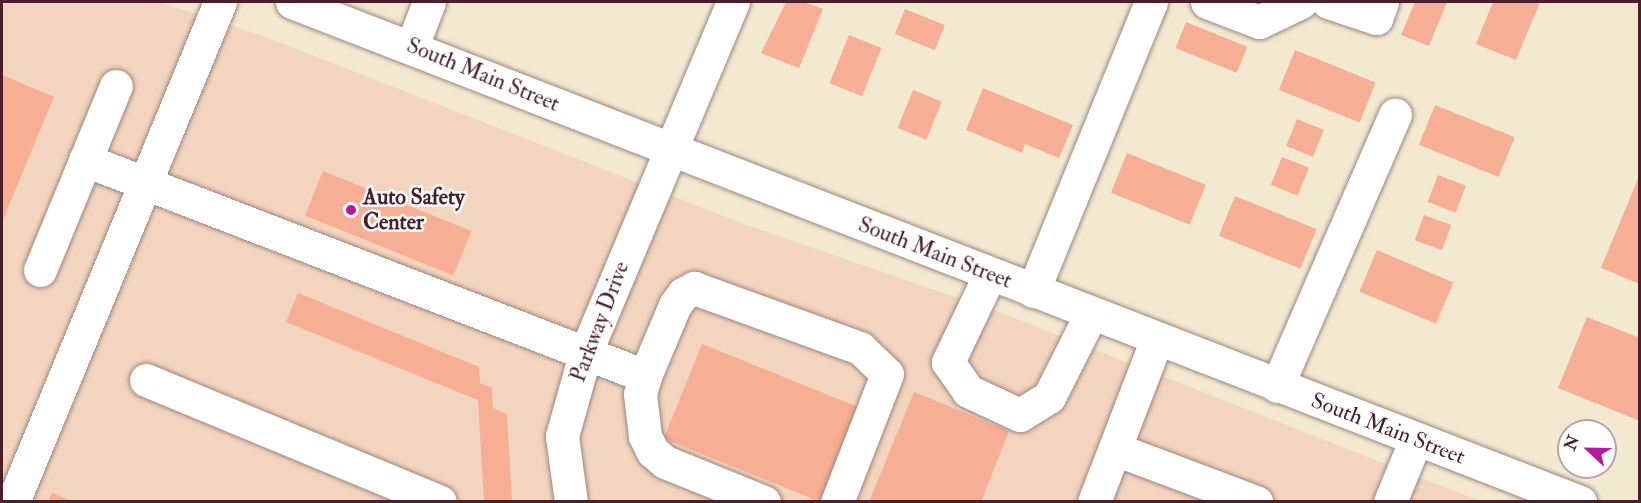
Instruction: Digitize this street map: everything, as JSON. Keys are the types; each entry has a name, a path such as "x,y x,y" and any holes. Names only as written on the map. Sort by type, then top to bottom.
{"main road":[{"path":"13,501 220,2"},
{"name":"South Main Street","path":"292,2 340,9 412,46 670,149 1277,386 1580,501"},
{"path":"412,46 429,2"},
{"name":"Parkway Drive","path":"571,501 562,436 585,354 733,2"},
{"path":"1033,291 1151,2"},
{"path":"1207,2 1260,22 1302,2"},
{"path":"1328,2 1376,18 1382,2"},
{"path":"40,270 116,86"},
{"path":"1277,386 1395,115"},
{"path":"85,160 645,376"},
{"path":"990,274 948,362 968,391 1020,415 1049,397 1091,314"},
{"path":"764,501 665,462 653,452 641,417 645,376 675,304 683,294 694,288 860,348 887,374 837,501"},
{"path":"1095,501 1157,339"},
{"path":"146,380 440,501"},
{"path":"1390,501 1416,439"},
{"path":"1115,449 1256,501"}],"shaded area":[{"path":"2,2 160,2 266,37 744,224 1007,315 1480,501 2,501"}],"building":[{"path":"786,2 804,2 823,9 799,68 761,53"},
{"path":"1415,2 1447,2 1429,46 1401,35"},
{"path":"1493,2 1540,2 1516,60 1476,44"},
{"path":"905,9 945,25 935,50 895,34"},
{"path":"1186,22 1247,47 1237,73 1176,48"},
{"path":"849,35 881,48 862,96 830,83"},
{"path":"1295,50 1376,83 1360,122 1279,90"},
{"path":"2,75 54,97 2,222"},
{"path":"983,88 1073,125 1059,158 1025,144 1022,153 966,130"},
{"path":"913,90 942,102 926,140 898,128"},
{"path":"1435,105 1515,137 1499,177 1419,145"},
{"path":"1297,119 1324,130 1313,157 1286,146"},
{"path":"1127,153 1206,185 1190,225 1111,193"},
{"path":"1282,157 1309,168 1298,196 1271,185"},
{"path":"323,171 471,231 453,275 305,216"},
{"path":"1640,174 1640,284 1601,268"},
{"path":"1438,175 1466,186 1456,213 1428,202"},
{"path":"1235,196 1317,229 1300,269 1219,236"},
{"path":"1424,215 1451,225 1442,250 1415,240"},
{"path":"1377,250 1453,282 1436,324 1359,291"},
{"path":"298,293 479,367 480,383 492,388 493,408 507,414 512,502 484,502 478,400 286,322"},
{"path":"1587,317 1640,338 1640,421 1558,388"},
{"path":"702,344 858,407 820,502 664,439"},
{"path":"914,392 1009,431 981,502 869,502"},
{"path":"52,493 72,501 72,502 48,502"}],"place":[{"name":"Auto Safety Center","path":"351,210"}]}
